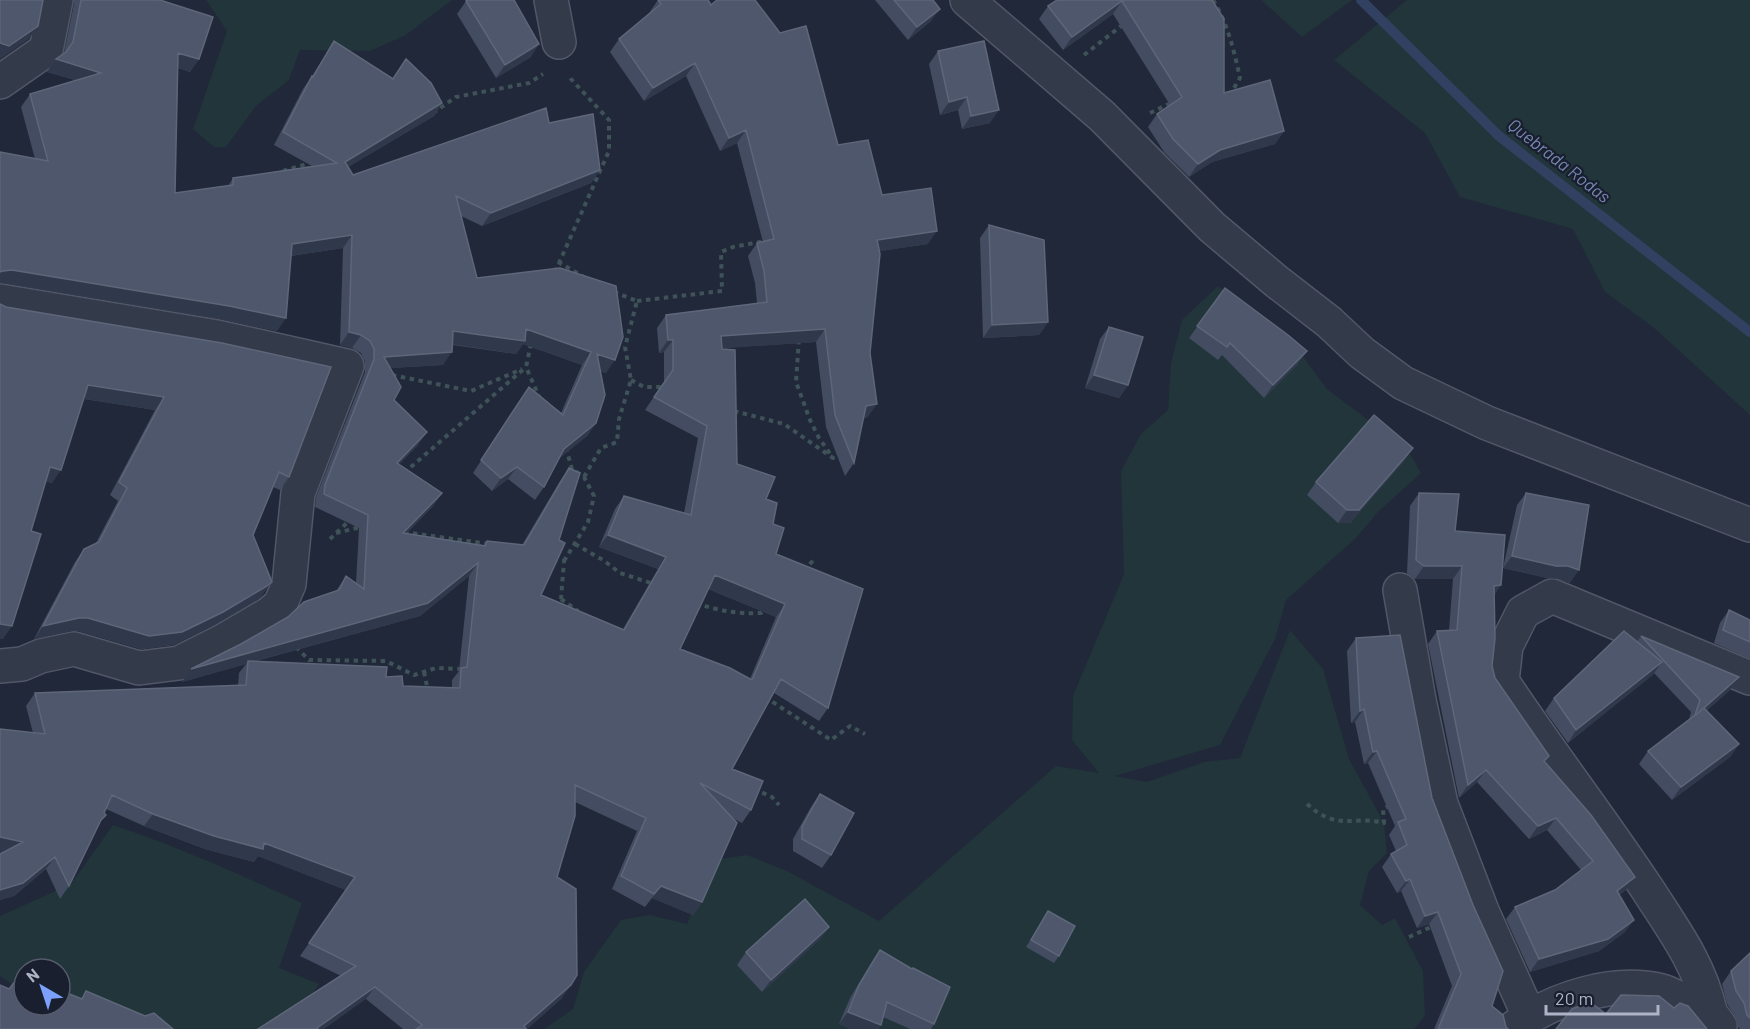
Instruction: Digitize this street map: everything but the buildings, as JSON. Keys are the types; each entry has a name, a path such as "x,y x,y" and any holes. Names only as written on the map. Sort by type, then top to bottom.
{"street":[{"path":"0,82 46,50 56,0"},
{"path":"551,0 562,51"},
{"path":"967,0 1118,132 1221,234 1329,322 1362,353 1403,383 1487,423 1750,525"},
{"path":"0,301 218,337 347,366 298,493 289,584 280,605 269,614 179,663 139,668 74,649 41,656 22,664 0,666"},
{"path":"1401,590 1419,700 1441,804 1482,911 1520,1023 1594,991 1627,988 1662,991 1716,1020"},
{"path":"1716,1020 1705,987 1686,947 1615,839 1502,681 1506,646 1523,612 1552,596 1750,678"}],"path":[{"path":"1213,0 1222,15 1240,78 1232,93 1223,96"},
{"path":"1057,77 1128,21"},
{"path":"427,118 456,97 529,83 562,51 571,79 609,120 609,151 552,279"},
{"path":"1118,132 1180,99"},
{"path":"274,174 312,163"},
{"path":"610,290 637,301 722,291 721,252 733,246 771,240"},
{"path":"558,262 592,282"},
{"path":"584,477 601,448 617,442 619,419 631,380 625,347 637,301"},
{"path":"399,477 526,367 534,333"},
{"path":"728,410 784,424 833,458 810,420 796,382 799,336"},
{"path":"347,366 471,391 526,367"},
{"path":"526,367 543,405"},
{"path":"631,380 644,387 662,386 673,391"},
{"path":"557,609 561,599 564,561 588,522 594,496 584,477 572,470 563,438"},
{"path":"328,541 354,517"},
{"path":"336,533 356,527 367,528"},
{"path":"400,532 488,543 498,547"},
{"path":"576,544 620,573 660,586"},
{"path":"799,574 815,559"},
{"path":"552,560 564,561"},
{"path":"561,599 579,612"},
{"path":"686,599 720,611 742,614 761,613 769,605"},
{"path":"269,614 284,635 315,669"},
{"path":"309,660 386,661 414,675 436,669 465,669"},
{"path":"424,672 428,701"},
{"path":"757,692 831,740 850,726 866,734"},
{"path":"746,785 772,797 778,805"},
{"path":"1307,804 1316,812 1336,821 1373,820 1384,823 1383,809 1392,805 1399,811"}],"green space":[{"path":"206,0 452,0 406,35 370,51 300,50 289,80 256,106 226,147 214,147 193,129 227,31"},
{"path":"1261,0 1352,0 1302,37"},
{"path":"1407,0 1750,0 1750,415 1653,327 1605,292 1573,229 1460,197 1425,133 1334,60"},
{"path":"1218,286 1255,311 1296,347 1327,389 1410,454 1421,473 1378,512 1355,539 1286,600 1275,639 1220,745 1115,776 1147,782 1204,762 1240,758 1290,630 1323,669 1349,759 1384,823 1387,853 1369,871 1360,905 1382,925 1395,918 1423,971 1425,1016 1414,1029 544,1029 573,1009 584,972 621,920 650,915 687,924 713,860 747,855 787,871 879,921 1056,766 1099,773 1072,740 1073,696 1124,574 1121,471 1141,434 1168,410 1171,363 1182,320"},
{"path":"113,825 185,852 302,903 279,968 319,984 296,1017 262,1029 156,1029 72,1003 72,957 12,957 12,984 0,976 0,916 71,884"}],"waterway":[{"name":"Quebrada Rodas","path":"1361,0 1499,136 1750,332"}]}
